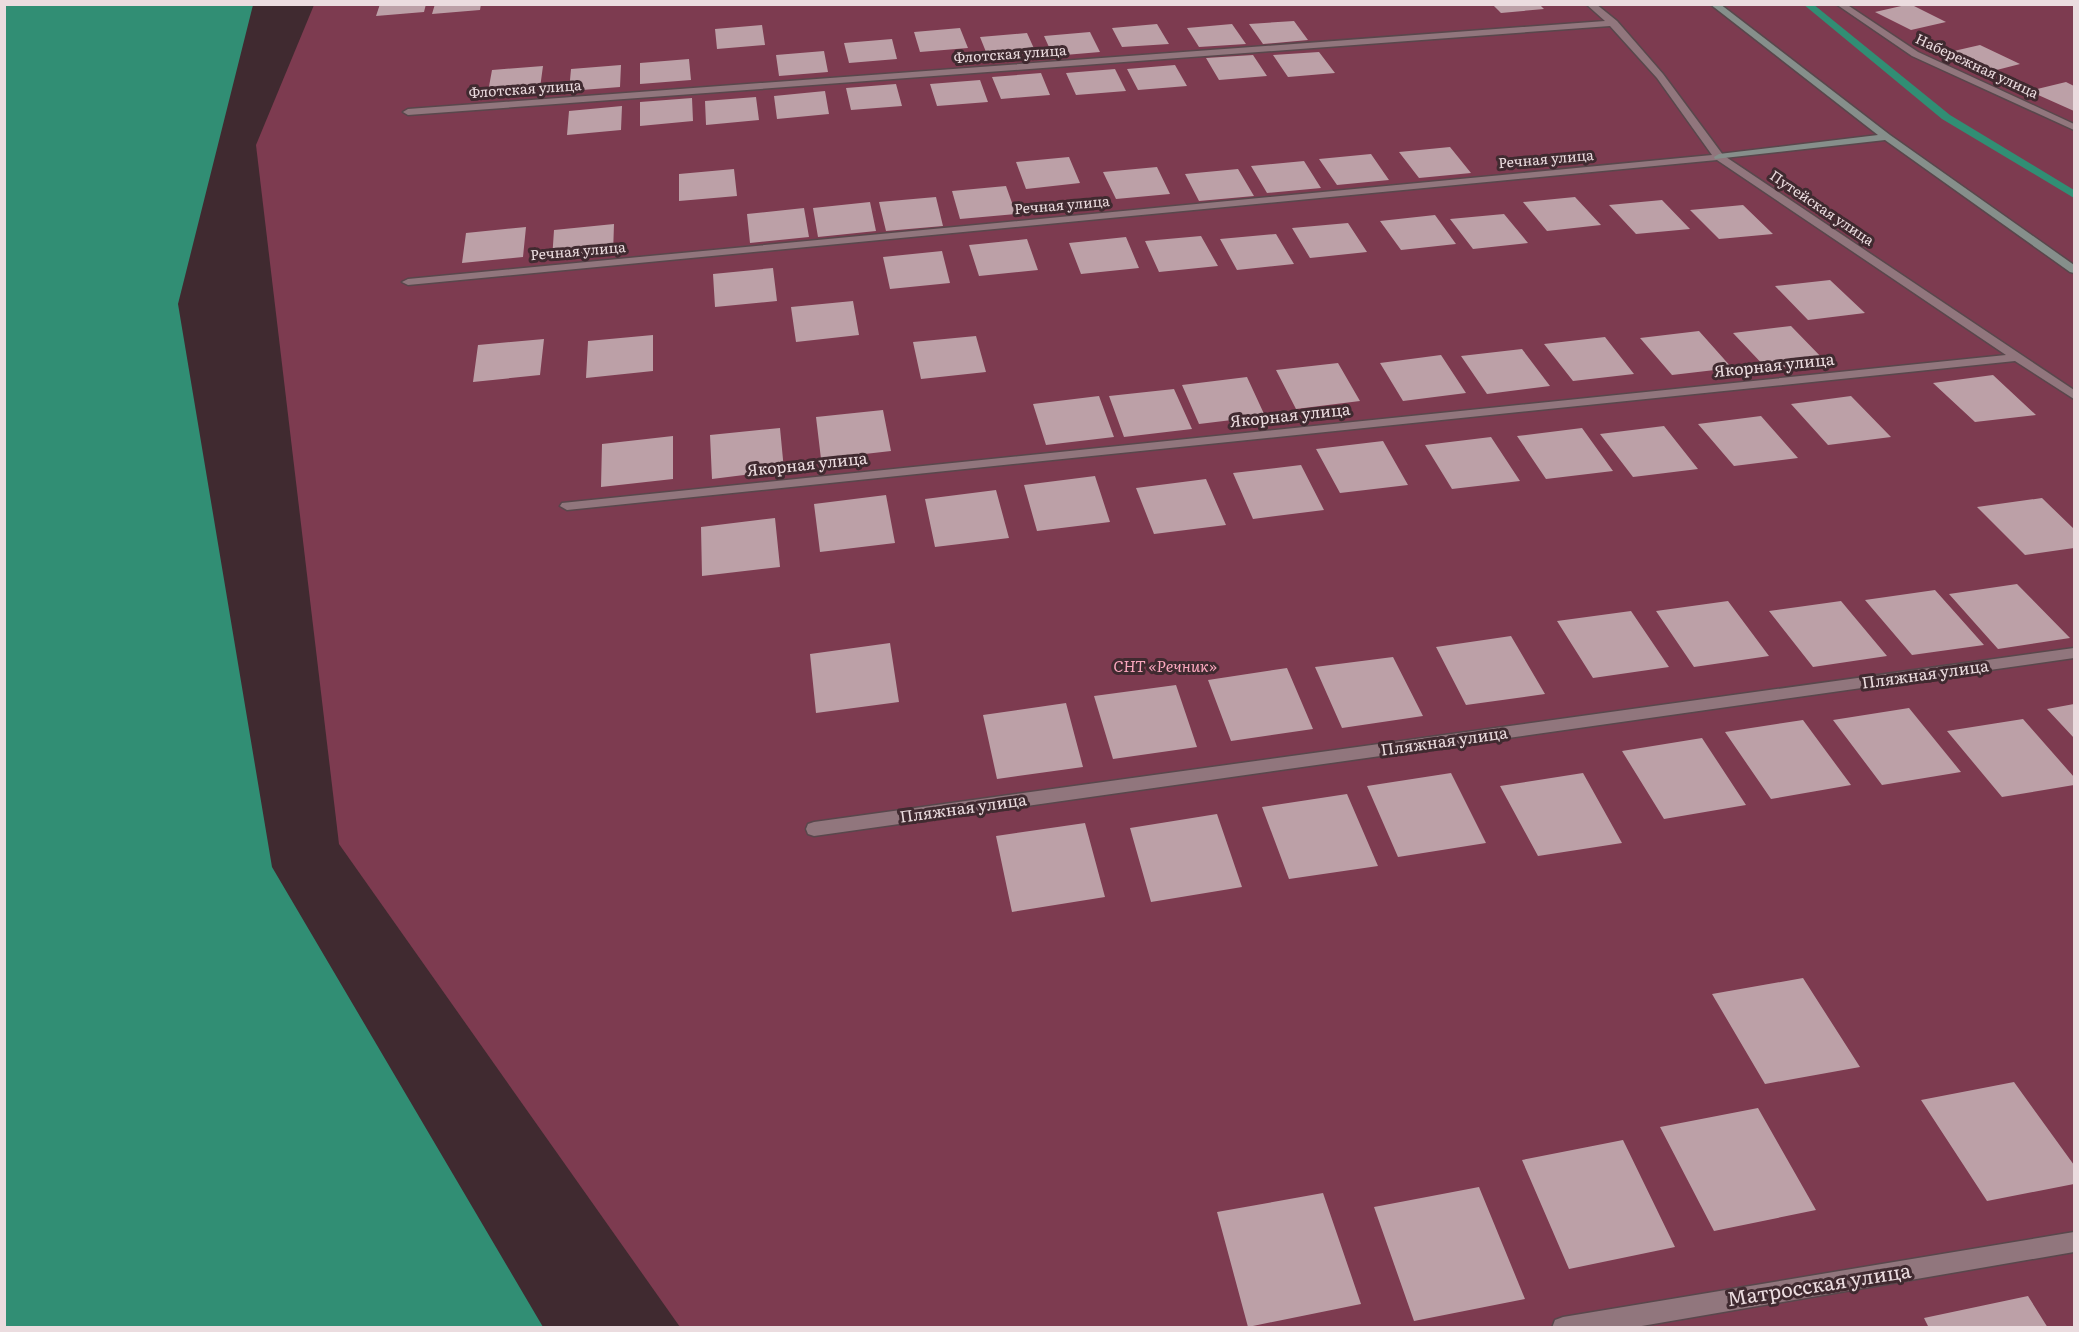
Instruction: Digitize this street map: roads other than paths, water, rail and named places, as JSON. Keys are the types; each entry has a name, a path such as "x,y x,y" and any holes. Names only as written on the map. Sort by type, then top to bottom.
{"street":[{"name":"Путейская улица","path":"1590,4 1614,23 1680,103 1719,157 2074,395"},
{"path":"1714,4 1887,137 2074,270"},
{"name":"Набережная улица","path":"1840,4 1915,54 2074,127"},
{"name":"Флотская улица","path":"408,112 1614,23"},
{"path":"1719,157 1887,137"},
{"name":"Речная улица","path":"408,282 1719,157"},
{"name":"Якорная улица","path":"567,506 2017,357"},
{"name":"Пляжная улица","path":"814,829 2074,653"},
{"name":"Матросская улица","path":"1563,1328 2074,1242"}],"waterway":[{"path":"1807,4 1946,117 2074,195"}],"park label":[{"name":"СНТ «Речник»","path":"1165,666"}]}
